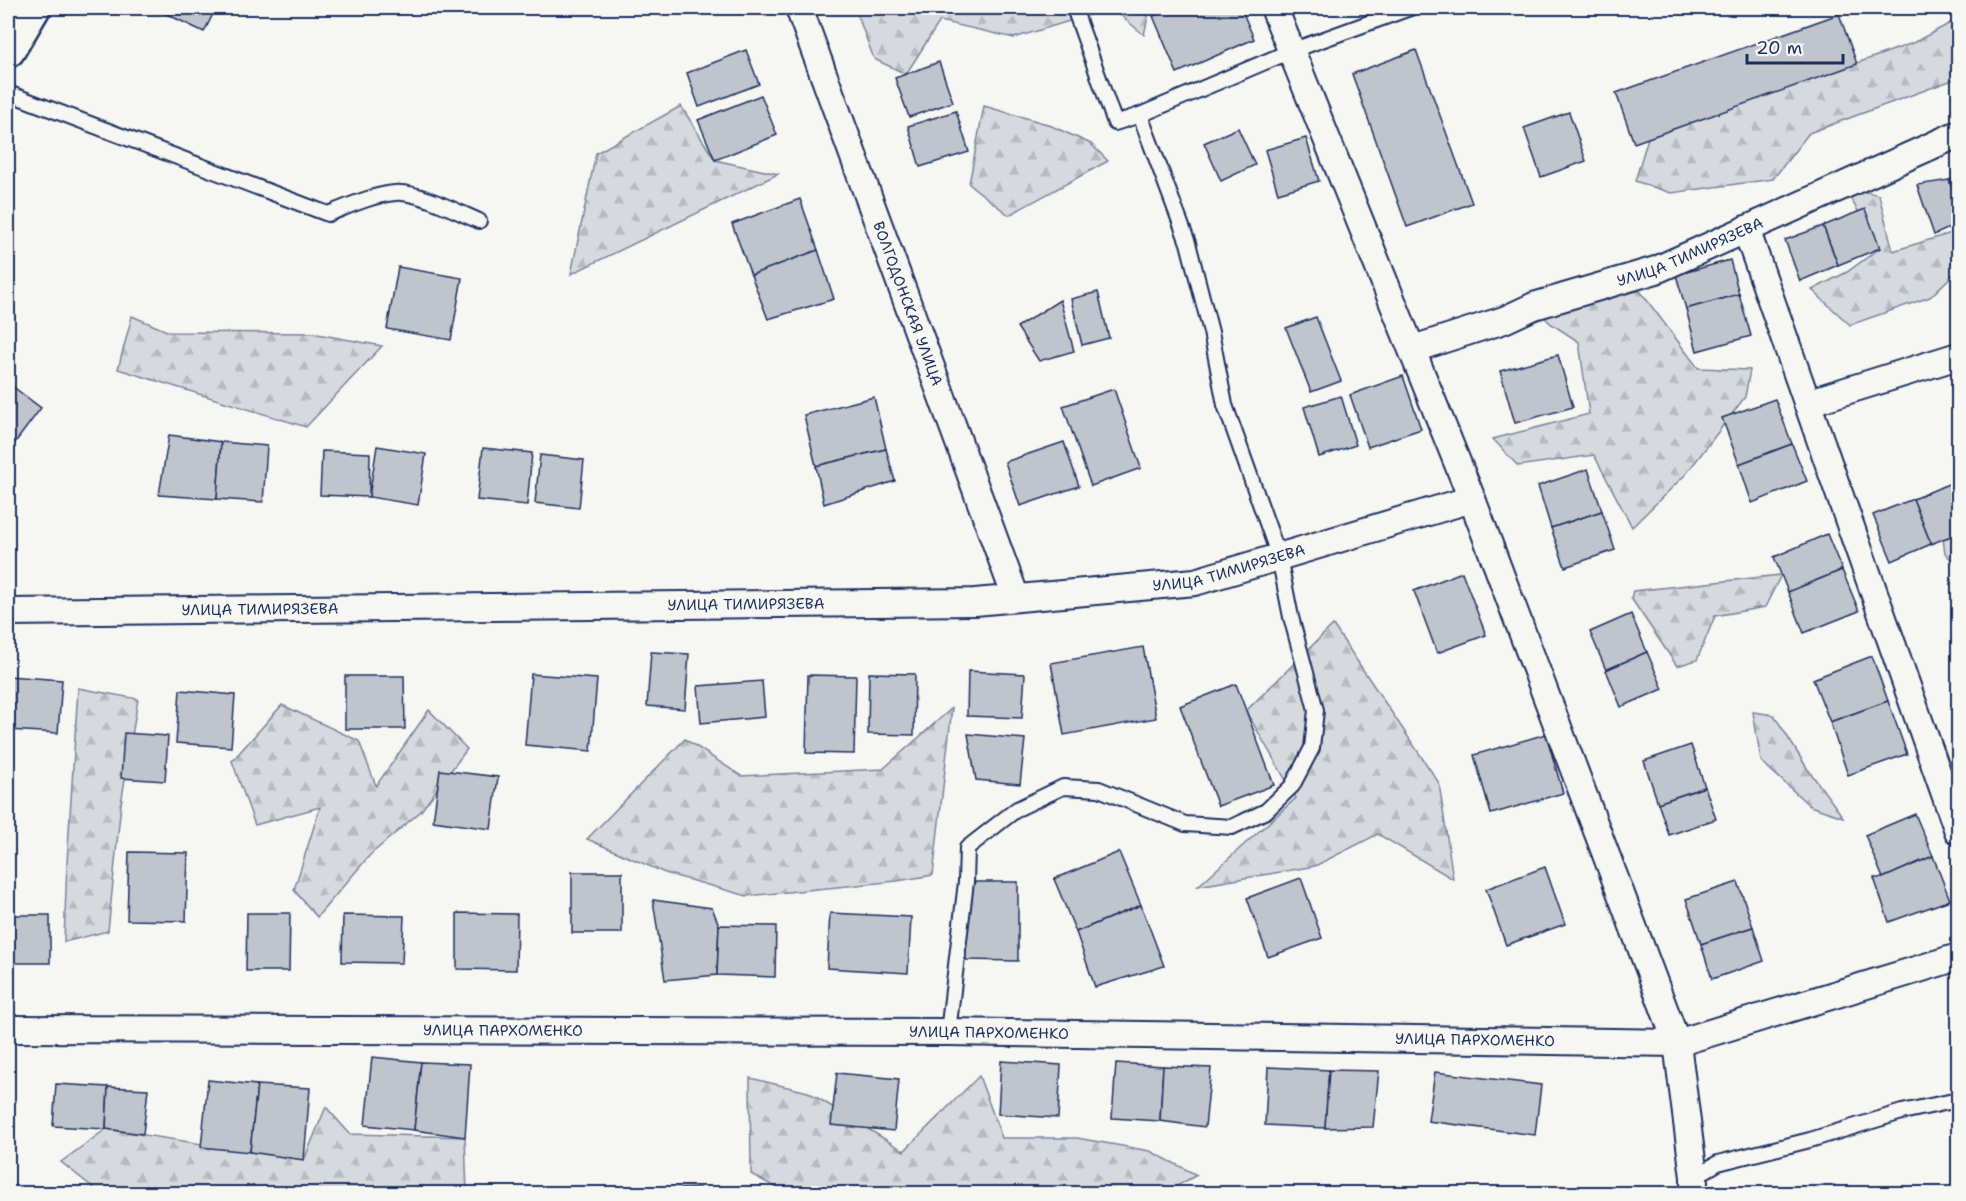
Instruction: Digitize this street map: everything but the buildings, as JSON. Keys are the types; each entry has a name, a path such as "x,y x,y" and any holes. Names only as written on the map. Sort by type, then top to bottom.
{"main road":[{"path":"8,50 27,12"}],"street":[{"name":"ВОЛГОДОНСКАЯ УЛИЦА","path":"799,8 1016,598"},
{"path":"1274,8 1472,499 1677,1043 1694,1186"},
{"name":"УЛИЦА ТИМИРЯЗЕВА","path":"1413,349 1504,320 1534,306 1656,270 1959,134"},
{"path":"1746,229 1959,831"},
{"path":"1807,403 1959,356"},
{"name":"УЛИЦА ТИМИРЯЗЕВА","path":"8,612 975,602 1195,582 1472,499"},
{"name":"УЛИЦА ПАРХОМЕНКО","path":"8,1029 948,1032 1677,1043 1959,957"}],"lane":[{"path":"1074,8 1115,123 1140,115 1291,51 1410,8"},
{"path":"8,93 327,214 396,193 424,199 479,221"},
{"path":"948,1032 968,848 1017,809 1063,788 1099,789 1185,824 1232,827 1266,811 1292,786 1312,748 1316,710 1291,617 1279,557 1225,405 1211,332 1188,243 1140,115"},
{"path":"1694,1186 1718,1163 1810,1140 1902,1113 1959,1100"}],"green space":[{"path":"855,8 1112,8 1014,38 940,21 906,74 874,59"},
{"path":"1112,8 1150,8 1144,35"},
{"path":"1958,19 1958,78 1809,133 1773,179 1671,193 1635,181 1648,138 1913,43"},
{"path":"681,106 715,160 778,174 571,274 596,153"},
{"path":"984,106 1047,124 1091,144 1108,161 1009,215 969,184"},
{"path":"1843,186 1879,195 1893,251 1958,231 1958,270 1930,297 1850,325 1812,290 1847,272 1880,248"},
{"path":"1640,291 1698,368 1750,370 1745,397 1686,474 1632,527 1594,455 1518,466 1493,439 1589,414 1579,342 1550,323 1534,306"},
{"path":"132,316 169,332 312,333 382,346 306,427 118,369"},
{"path":"1958,534 1958,567 1945,553 1943,539"},
{"path":"1781,575 1765,607 1715,616 1697,660 1677,666 1631,598 1633,591"},
{"path":"1333,625 1439,783 1453,879 1378,834 1315,866 1198,886 1296,798 1246,711"},
{"path":"78,688 138,699 121,804 108,931 64,942 67,863"},
{"path":"282,705 359,741 376,786 429,710 467,749 421,811 370,855 317,917 294,890 320,807 255,825 232,761"},
{"path":"952,708 933,875 897,881 747,896 665,873 587,839 685,739 741,776 883,769"},
{"path":"1753,712 1774,715 1807,768 1843,817 1810,806 1761,761"},
{"path":"979,1076 1002,1138 1077,1138 1150,1151 1197,1175 1162,1194 786,1193 751,1174 750,1078 808,1092 904,1151"},
{"path":"326,1107 350,1134 465,1137 467,1193 100,1193 61,1162 106,1129 304,1160"}]}
